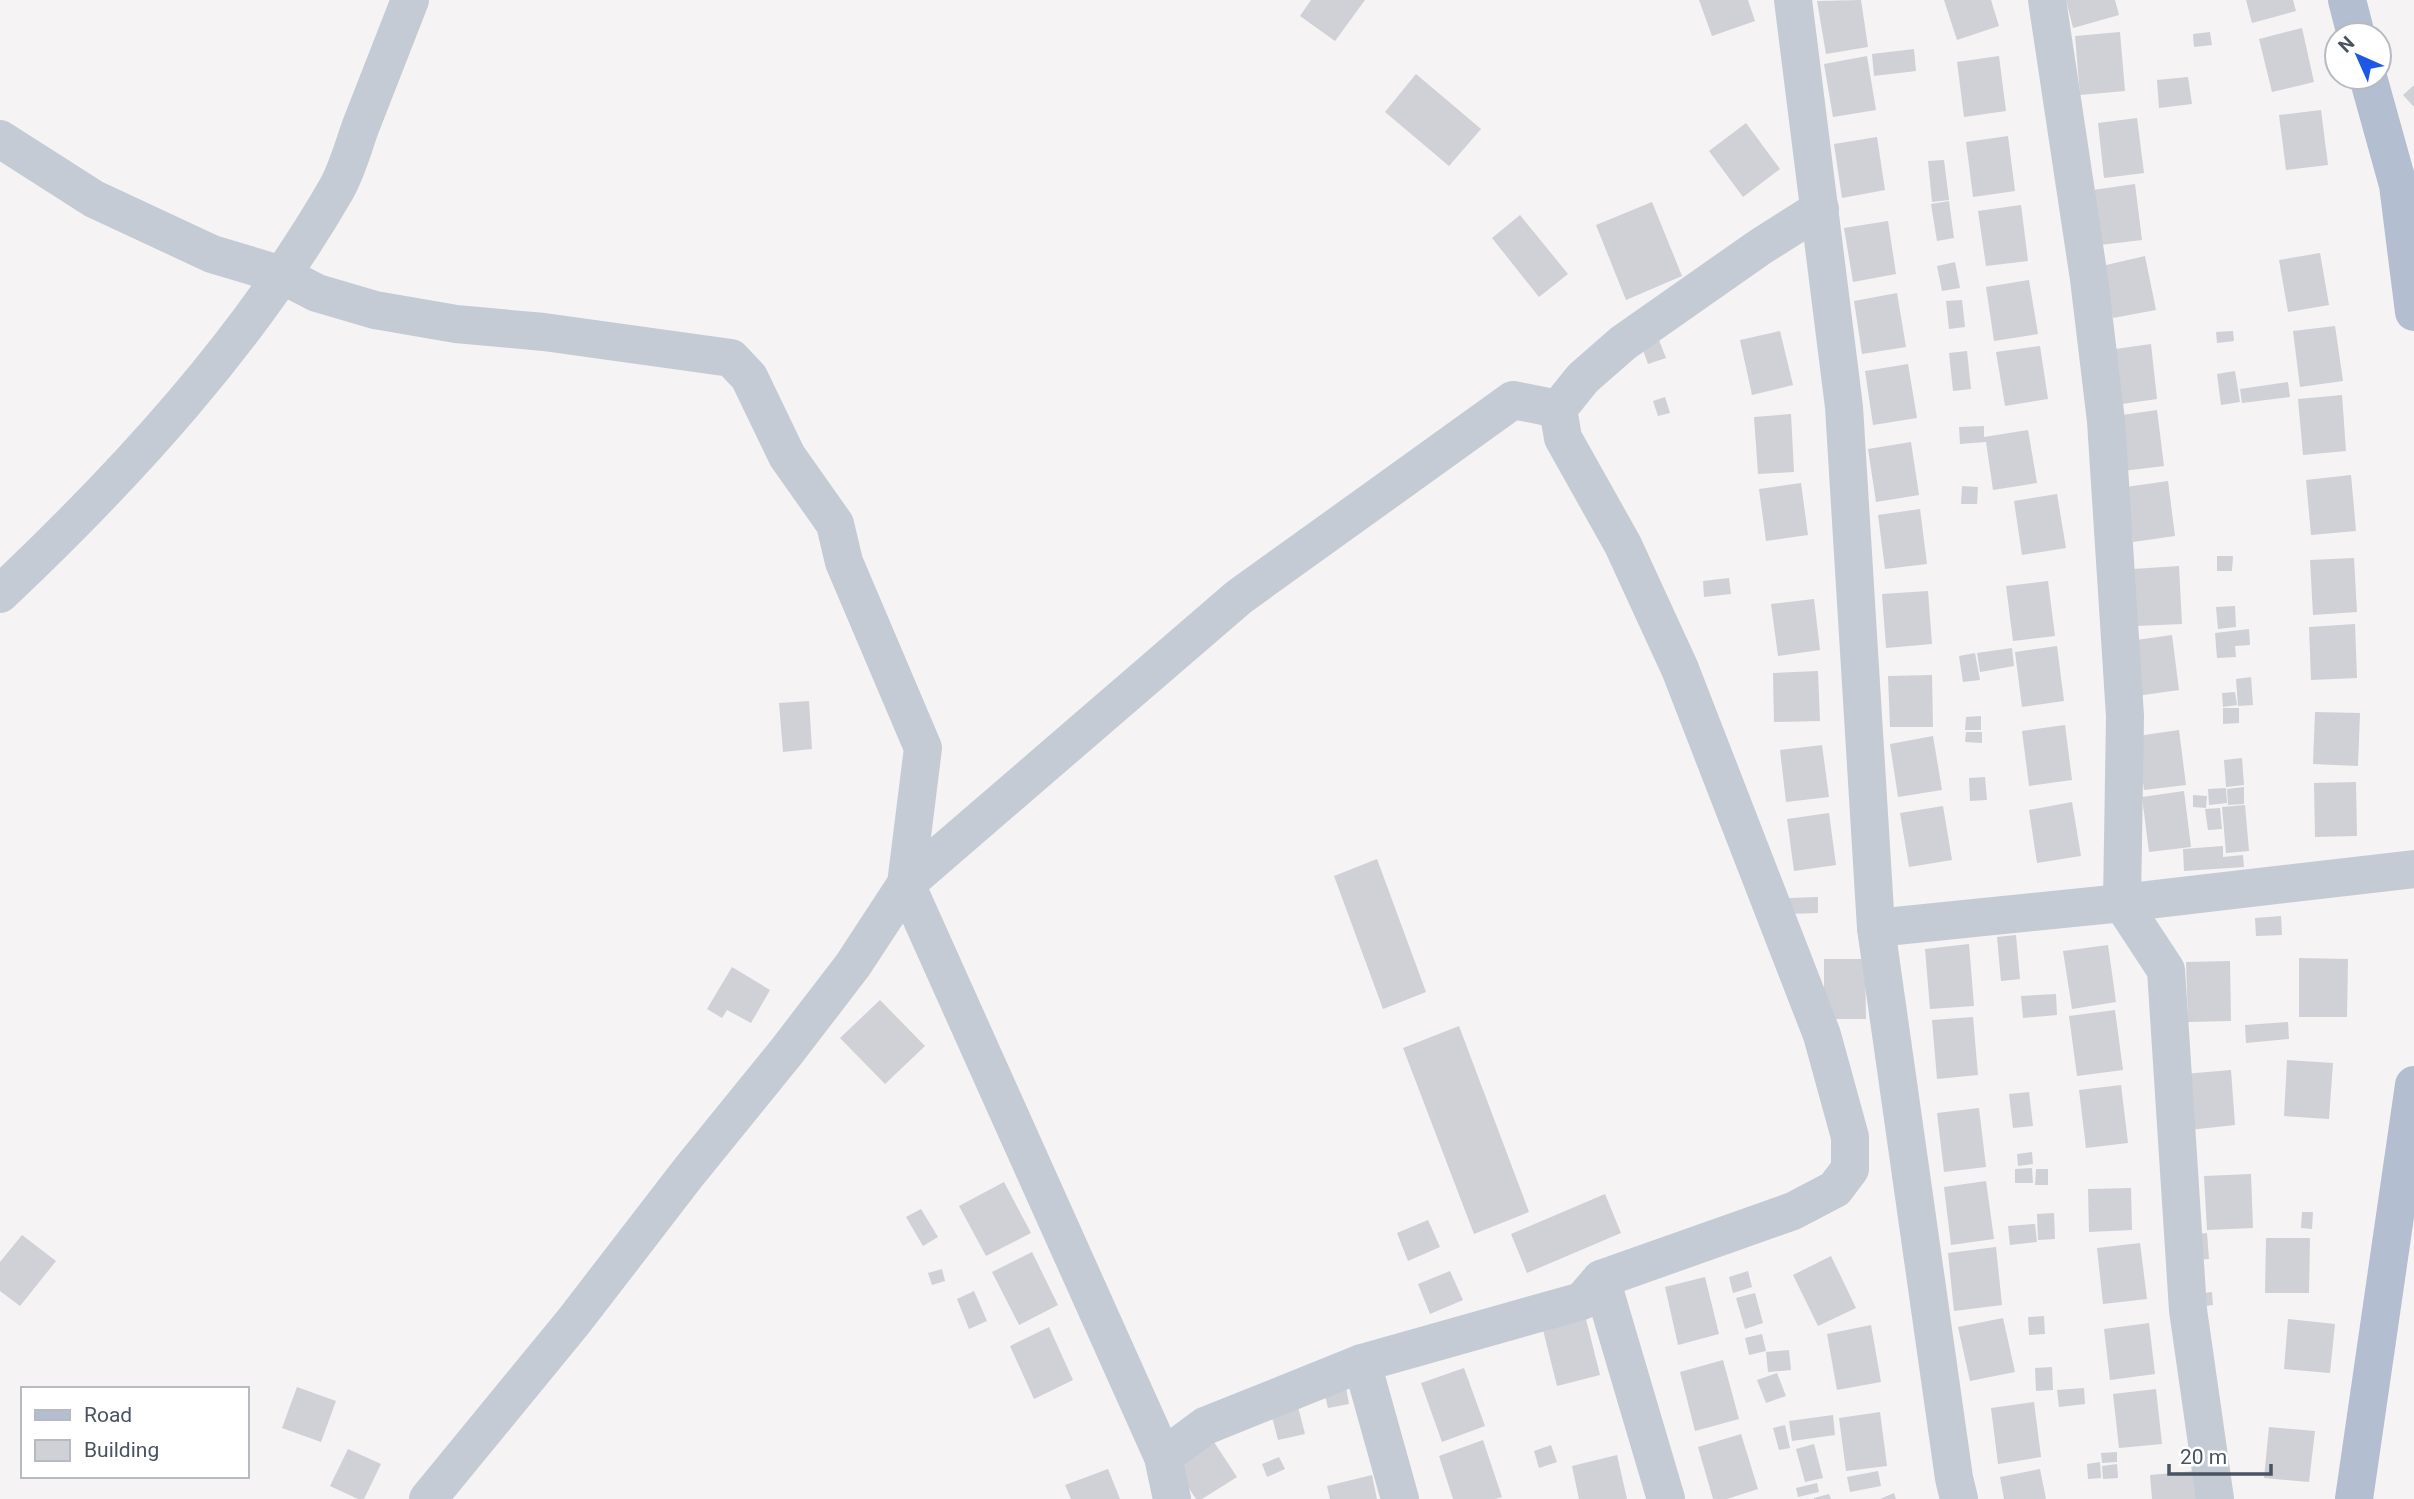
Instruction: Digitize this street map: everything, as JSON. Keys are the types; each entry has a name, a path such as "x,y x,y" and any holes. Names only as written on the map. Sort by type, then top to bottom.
{"main road":[{"path":"2347,0 2352,21"},
{"path":"2372,91 2398,185 2414,312"},
{"path":"2354,1499 2414,1085"}],"street":[{"path":"0,594 72,526 173,416 226,351 282,275 338,185 410,0"},
{"path":"1793,0 1844,407 1876,928 1959,1499"},
{"path":"2047,0 2090,279 2106,421 2124,716 2122,903 2166,970 2188,1310 2215,1499"},
{"path":"0,139 94,199 212,254 282,275 317,293 375,310 456,324 544,332 731,358 749,377 787,456 835,524 844,562 923,748 906,884 1163,1457 1172,1499"},
{"path":"1163,1457 1205,1426 1362,1363 1582,1301 1601,1279 1793,1211 1835,1189 1850,1170 1850,1137 1822,1035 1680,669 1623,545 1563,438 1558,409 1583,378 1623,343 1760,247 1820,209"},
{"path":"428,1499 574,1321 688,1173 787,1051 853,965 906,884 1239,597 1513,400 1558,409"},
{"path":"1876,928 2414,869"},
{"path":"1601,1279 1657,1476 1666,1499"},
{"path":"1362,1363 1400,1499"}],"building":[{"path":"1311,0 1365,0 1335,41 1300,16"},
{"path":"1699,0 1748,0 1755,21 1712,36"},
{"path":"1861,0 1868,47 1826,54 1817,1"},
{"path":"1944,0 1991,0 1999,26 1957,40"},
{"path":"2066,0 2115,0 2119,15 2073,28"},
{"path":"2246,0 2293,0 2296,11 2252,23"},
{"path":"2302,28 2314,82 2272,92 2259,39"},
{"path":"2120,32 2125,91 2080,95 2075,36"},
{"path":"2210,32 2212,45 2194,47 2193,34"},
{"path":"1914,49 1916,71 1874,76 1872,54"},
{"path":"1867,56 1876,110 1833,117 1824,64"},
{"path":"1999,56 2006,111 1964,117 1957,62"},
{"path":"1416,74 1481,129 1449,166 1385,112"},
{"path":"2188,77 2192,104 2159,108 2157,80"},
{"path":"2414,85 2414,107 2403,95"},
{"path":"2321,110 2328,165 2286,170 2279,115"},
{"path":"2137,118 2144,173 2104,178 2098,123"},
{"path":"1746,123 1780,169 1743,197 1709,151"},
{"path":"2008,136 2015,191 1973,197 1966,142"},
{"path":"1877,137 1885,190 1842,198 1834,144"},
{"path":"1944,160 1949,200 1932,202 1928,161"},
{"path":"2135,184 2142,240 2100,245 2093,190"},
{"path":"1949,201 1954,238 1937,241 1931,204"},
{"path":"1652,202 1682,276 1626,300 1596,225"},
{"path":"2021,205 2028,261 1986,266 1978,211"},
{"path":"1520,215 1568,274 1539,297 1492,238"},
{"path":"1888,221 1896,274 1853,282 1844,228"},
{"path":"2320,253 2329,305 2288,312 2279,260"},
{"path":"2145,256 2156,310 2113,318 2102,266"},
{"path":"1955,262 1960,288 1942,291 1937,266"},
{"path":"2029,280 2038,334 1994,341 1986,287"},
{"path":"1897,293 1906,347 1862,354 1854,301"},
{"path":"1962,300 1965,327 1949,329 1946,301"},
{"path":"2335,326 2343,381 2300,387 2293,331"},
{"path":"1780,331 1793,385 1752,395 1740,340"},
{"path":"2233,331 2234,341 2217,343 2216,332"},
{"path":"1657,335 1666,358 1648,364 1640,342"},
{"path":"2151,344 2157,399 2115,405 2108,350"},
{"path":"2040,346 2048,399 2005,406 1996,352"},
{"path":"1967,351 1971,389 1953,391 1949,353"},
{"path":"1908,364 1917,418 1873,425 1865,371"},
{"path":"2235,371 2240,402 2221,405 2217,374"},
{"path":"2288,382 2290,397 2242,403 2240,389"},
{"path":"2342,395 2346,451 2303,455 2298,399"},
{"path":"1665,397 1670,413 1658,416 1653,401"},
{"path":"2157,410 2164,466 2122,471 2115,416"},
{"path":"1791,414 1794,472 1758,474 1754,417"},
{"path":"1984,426 1984,437 2028,430 2037,483 1993,490 1986,442 1960,444 1959,427"},
{"path":"1911,442 1919,495 1876,502 1868,449"},
{"path":"2351,475 2356,531 2311,535 2306,480"},
{"path":"2168,481 2175,536 2133,542 2126,487"},
{"path":"1801,483 1808,535 1766,541 1759,489"},
{"path":"1962,486 1978,487 1977,504 1961,504"},
{"path":"2057,494 2066,548 2022,555 2014,501"},
{"path":"1920,509 1927,564 1885,569 1878,515"},
{"path":"2217,556 2233,556 2232,571 2217,571"},
{"path":"2354,558 2357,612 2313,615 2310,560"},
{"path":"2179,566 2182,624 2136,626 2133,569"},
{"path":"1729,578 1731,594 1704,597 1703,581"},
{"path":"2048,581 2055,636 2013,641 2006,586"},
{"path":"1928,591 1932,644 1886,648 1882,594"},
{"path":"1814,599 1820,650 1778,656 1771,604"},
{"path":"2235,606 2236,627 2218,629 2216,607"},
{"path":"2355,624 2357,678 2311,680 2309,627"},
{"path":"2249,629 2250,645 2235,646 2236,657 2217,658 2215,633"},
{"path":"2172,635 2179,690 2136,696 2129,641"},
{"path":"2057,646 2064,701 2022,707 2015,652"},
{"path":"2012,648 2014,666 1980,672 1977,653"},
{"path":"1975,653 1980,680 1963,682 1959,656"},
{"path":"1818,671 1820,721 1774,722 1773,673"},
{"path":"1932,675 1933,727 1890,727 1888,676"},
{"path":"2251,677 2253,705 2238,706 2236,679"},
{"path":"2235,692 2237,705 2223,707 2222,693"},
{"path":"809,701 812,749 783,752 779,703"},
{"path":"2223,708 2239,708 2239,723 2223,724"},
{"path":"2315,712 2360,713 2358,766 2313,764"},
{"path":"1981,716 1981,730 1965,730 1966,717"},
{"path":"2065,725 2072,780 2029,786 2022,731"},
{"path":"2179,730 2186,785 2144,790 2137,736"},
{"path":"1966,732 1982,732 1982,743 1965,742"},
{"path":"1933,736 1942,790 1898,797 1890,744"},
{"path":"1822,745 1829,797 1786,802 1780,750"},
{"path":"2242,758 2244,785 2226,787 2224,760"},
{"path":"1985,777 1987,800 1970,801 1969,778"},
{"path":"2356,782 2357,836 2315,837 2314,783"},
{"path":"2244,787 2244,804 2228,805 2227,789"},
{"path":"2226,788 2227,803 2209,805 2208,789"},
{"path":"2184,791 2191,847 2149,852 2142,797"},
{"path":"2193,795 2207,796 2206,808 2193,807"},
{"path":"2072,802 2081,856 2037,863 2029,810"},
{"path":"2245,805 2249,851 2226,853 2222,807"},
{"path":"1943,806 1952,860 1909,867 1900,813"},
{"path":"2220,808 2222,829 2208,830 2205,809"},
{"path":"1829,813 1836,865 1794,871 1787,819"},
{"path":"2223,846 2223,857 2243,855 2244,867 2184,871 2183,849"},
{"path":"1377,859 1426,992 1383,1009 1334,876"},
{"path":"1818,897 1818,913 1789,914 1789,898"},
{"path":"2281,916 2282,935 2256,936 2255,918"},
{"path":"2016,935 2020,979 2001,981 1997,937"},
{"path":"1969,944 1974,1006 1930,1009 1925,949"},
{"path":"2108,945 2116,1002 2072,1009 2063,951"},
{"path":"2299,958 2348,959 2347,1017 2299,1017"},
{"path":"1824,959 1865,959 1866,1019 1824,1019"},
{"path":"2230,961 2231,1021 2188,1022 2186,962"},
{"path":"732,967 770,990 751,1023 727,1010 722,1018 707,1009"},
{"path":"2056,994 2057,1015 2023,1018 2021,996"},
{"path":"880,1000 925,1046 885,1084 840,1038"},
{"path":"2115,1010 2123,1070 2077,1076 2069,1016"},
{"path":"1973,1017 1978,1075 1937,1079 1932,1020"},
{"path":"2288,1022 2289,1039 2246,1043 2245,1025"},
{"path":"1459,1026 1529,1212 1474,1234 1403,1048"},
{"path":"2287,1060 2333,1063 2329,1119 2284,1116"},
{"path":"2231,1070 2235,1125 2189,1130 2184,1074"},
{"path":"2121,1085 2128,1143 2086,1148 2079,1090"},
{"path":"2029,1092 2033,1126 2013,1128 2009,1094"},
{"path":"1979,1108 1986,1167 1944,1172 1937,1113"},
{"path":"2032,1152 2033,1164 2018,1166 2017,1154"},
{"path":"2032,1168 2033,1183 2015,1183 2015,1169"},
{"path":"2036,1169 2048,1169 2048,1185 2035,1185"},
{"path":"2251,1174 2253,1228 2207,1230 2204,1176"},
{"path":"1986,1181 1994,1239 1951,1245 1944,1187"},
{"path":"1004,1182 1031,1233 986,1256 959,1206"},
{"path":"2131,1188 2132,1230 2089,1232 2088,1189"},
{"path":"1605,1194 1621,1233 1527,1273 1511,1234"},
{"path":"921,1209 938,1237 923,1246 906,1217"},
{"path":"2302,1212 2313,1212 2312,1229 2301,1228"},
{"path":"2054,1213 2055,1239 2038,1240 2037,1214"},
{"path":"1428,1220 1440,1247 1408,1261 1397,1233"},
{"path":"2035,1224 2037,1242 2010,1245 2008,1226"},
{"path":"2207,1233 2209,1259 2191,1260 2189,1235"},
{"path":"22,1235 56,1261 20,1306 0,1291 0,1262"},
{"path":"2266,1238 2310,1238 2309,1293 2265,1293"},
{"path":"2140,1243 2147,1299 2103,1304 2097,1248"},
{"path":"1996,1247 2002,1305 1954,1311 1948,1253"},
{"path":"1032,1252 1058,1305 1019,1325 992,1272"},
{"path":"1831,1256 1856,1308 1818,1326 1793,1275"},
{"path":"942,1269 945,1281 932,1285 928,1273"},
{"path":"1450,1271 1463,1300 1430,1314 1418,1284"},
{"path":"1748,1271 1752,1287 1733,1293 1729,1277"},
{"path":"1705,1277 1719,1334 1678,1345 1665,1287"},
{"path":"974,1291 987,1321 969,1329 957,1299"},
{"path":"2212,1292 2213,1305 2196,1307 2195,1294"},
{"path":"1755,1293 1763,1323 1745,1329 1736,1298"},
{"path":"1585,1315 1600,1375 1557,1386 1542,1326"},
{"path":"2044,1316 2045,1334 2029,1335 2028,1317"},
{"path":"2003,1318 2015,1372 1970,1381 1958,1327"},
{"path":"2288,1319 2335,1324 2330,1373 2284,1369"},
{"path":"2149,1323 2155,1374 2110,1380 2104,1329"},
{"path":"1871,1325 1881,1382 1837,1390 1827,1334"},
{"path":"1049,1327 1073,1380 1034,1399 1010,1346"},
{"path":"1762,1334 1766,1351 1749,1355 1745,1338"},
{"path":"1789,1350 1791,1370 1768,1372 1766,1352"},
{"path":"1723,1360 1739,1419 1695,1431 1680,1372"},
{"path":"2052,1367 2053,1390 2036,1391 2035,1368"},
{"path":"1464,1368 1485,1426 1442,1442 1421,1383"},
{"path":"1777,1373 1786,1396 1766,1403 1757,1380"},
{"path":"297,1387 336,1401 321,1442 282,1428"},
{"path":"1346,1387 1349,1404 1328,1408 1324,1391"},
{"path":"2084,1388 2085,1404 2059,1407 2057,1390"},
{"path":"2156,1389 2162,1444 2119,1448 2113,1394"},
{"path":"2034,1402 2041,1457 1998,1464 1991,1408"},
{"path":"1297,1403 1305,1434 1278,1440 1270,1409"},
{"path":"1880,1412 1887,1466 1846,1471 1839,1418"},
{"path":"1833,1415 1835,1435 1792,1441 1789,1421"},
{"path":"1785,1425 1790,1448 1779,1450 1773,1428"},
{"path":"2269,1427 2315,1431 2309,1482 2264,1478"},
{"path":"1741,1434 1758,1489 1727,1499 1713,1499 1698,1447"},
{"path":"1210,1436 1237,1477 1202,1499 1196,1499 1171,1461"},
{"path":"1483,1440 1502,1497 1453,1499 1439,1456"},
{"path":"1814,1444 1823,1478 1805,1482 1796,1449"},
{"path":"1551,1445 1557,1462 1539,1468 1534,1451"},
{"path":"348,1449 381,1464 364,1499 358,1499 330,1486"},
{"path":"2117,1452 2117,1462 2102,1463 2101,1453"},
{"path":"1617,1455 1627,1499 1579,1499 1572,1466"},
{"path":"1279,1457 1285,1469 1267,1477 1262,1464"},
{"path":"2100,1462 2101,1478 2088,1479 2087,1464"},
{"path":"2117,1464 2118,1478 2103,1479 2102,1466"},
{"path":"1108,1469 1120,1499 1071,1499 1065,1485"},
{"path":"2040,1469 2046,1499 2004,1499 2000,1477"},
{"path":"1878,1471 1881,1486 1850,1492 1847,1477"},
{"path":"2195,1471 2198,1499 2152,1499 2150,1475"},
{"path":"1372,1475 1377,1499 1330,1499 1327,1486"},
{"path":"1817,1483 1819,1492 1798,1497 1796,1488"},
{"path":"1894,1493 1896,1499 1880,1499"},
{"path":"1829,1494 1831,1499 1814,1499 1814,1498"}]}
